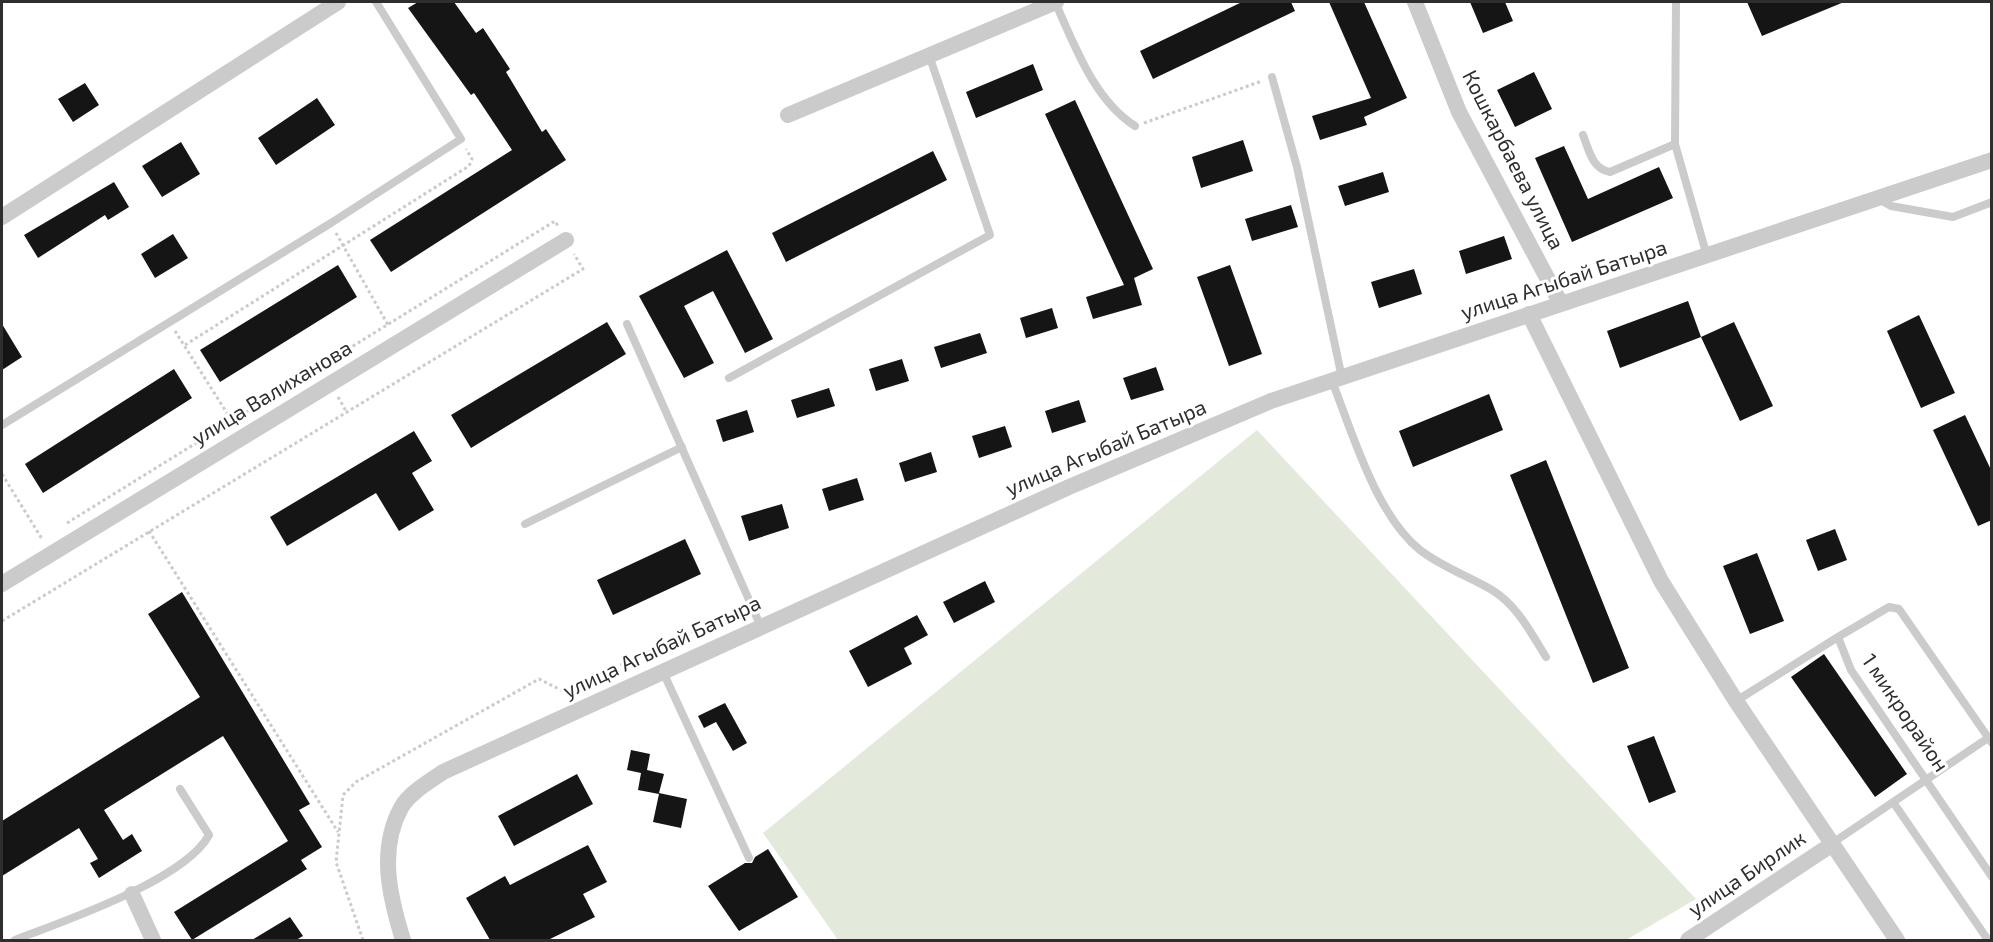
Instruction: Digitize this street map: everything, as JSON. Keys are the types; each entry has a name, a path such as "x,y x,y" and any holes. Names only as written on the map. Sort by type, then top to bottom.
{"street":[{"path":"2,217 338,2"},
{"path":"788,115 1056,2"},
{"name":"Кошкарбаева улица","path":"1415,2 1459,112 1561,304"},
{"name":"улица Агыбай Батыра","path":"403,940 395,913 387,853 401,807 420,788 443,772 1069,487 1271,401 1992,160"},
{"name":"улица Валиханова","path":"2,584 566,240"},
{"path":"1529,314 1661,581 1736,701 1897,940"},
{"name":"улица Бирлик","path":"1688,940 1831,845"},
{"path":"132,894 153,940"}],"lane":[{"path":"2,425 331,223 461,139 376,2"},
{"path":"1056,2 1085,69 1121,117 1135,126"},
{"path":"1676,2 1675,144 1707,256"},
{"path":"729,378 990,235 929,55"},
{"path":"1272,77 1297,167 1337,379 1372,483 1398,526 1418,549 1442,565 1493,591 1519,614 1546,657"},
{"path":"1582,135 1596,165 1603,171 1610,172 1675,144"},
{"path":"1879,199 1891,206 1953,217 1992,202"},
{"path":"627,324 761,627"},
{"path":"525,524 682,447"},
{"path":"1736,701 1890,607 1899,609 1990,741 1927,779 1831,845"},
{"name":"1 микрорайон","path":"1838,637 1851,670 1992,877"},
{"path":"663,672 749,858"},
{"path":"15,940 132,894 201,850 209,835 180,789"},
{"path":"1893,802 1989,939"}],"path":[{"path":"1135,126 1272,77"},
{"path":"184,345 469,166 472,159 461,139"},
{"path":"2,621 583,269 555,221 61,527"},
{"path":"331,223 388,325"},
{"path":"170,322 232,421"},
{"path":"2,474 42,539 52,533"},
{"path":"149,531 339,833"}],"shaded area":[{"path":"1257,430 1696,899 1626,940 838,940 763,833"}],"building":[{"path":"418,2 454,2 476,33 483,28 510,69 506,72 542,132 546,129 566,160 391,272 370,240 512,150 474,93 471,95 408,8"},
{"path":"1242,2 1291,2 1295,11 1153,79 1140,51"},
{"path":"1329,2 1364,2 1407,98 1364,117 1367,125 1320,140 1312,116 1371,98"},
{"path":"1470,2 1505,2 1513,21 1483,33"},
{"path":"1747,2 1844,2 1762,36"},
{"path":"1033,64 1043,90 976,118 966,92"},
{"path":"1534,72 1552,109 1515,127 1497,90"},
{"path":"85,83 99,105 73,122 58,99"},
{"path":"317,98 335,125 276,165 258,138"},
{"path":"1075,100 1153,269 1134,278 1142,305 1093,319 1086,297 1124,285 1045,114"},
{"path":"1243,140 1253,171 1201,188 1192,157"},
{"path":"181,142 200,174 162,197 142,166"},
{"path":"1564,146 1588,199 1659,167 1673,198 1572,242 1535,158"},
{"path":"933,151 947,180 786,262 772,233"},
{"path":"1383,172 1389,192 1345,206 1338,186"},
{"path":"114,182 129,207 108,220 105,215 38,258 24,235"},
{"path":"1291,205 1298,227 1252,241 1245,219"},
{"path":"173,234 188,258 155,278 141,254"},
{"path":"1504,236 1512,259 1466,274 1459,251"},
{"path":"727,250 773,339 745,353 713,291 684,306 714,363 684,378 639,296"},
{"path":"338,265 357,297 220,382 200,350"},
{"path":"1230,265 1262,354 1229,366 1197,277"},
{"path":"1414,269 1422,294 1379,308 1371,282"},
{"path":"1688,301 1701,337 1620,368 1607,331"},
{"path":"1052,308 1058,328 1026,338 1020,318"},
{"path":"1919,315 1955,393 1921,408 1887,331"},
{"path":"607,322 626,354 471,448 451,415"},
{"path":"1734,322 1773,406 1740,421 1701,337"},
{"path":"2,324 22,357 2,370"},
{"path":"980,333 987,353 941,368 934,347"},
{"path":"902,359 909,381 876,391 869,369"},
{"path":"1156,367 1164,390 1131,400 1123,378"},
{"path":"174,369 192,398 43,493 25,464"},
{"path":"829,388 835,406 797,418 791,400"},
{"path":"1489,394 1503,430 1413,467 1399,431"},
{"path":"1079,400 1086,422 1052,433 1045,411"},
{"path":"747,410 754,432 723,442 716,420"},
{"path":"1965,415 1992,472 1992,520 1978,526 1933,430"},
{"path":"1005,426 1012,447 979,458 972,436"},
{"path":"414,431 432,461 412,473 434,510 399,531 376,493 287,546 270,517"},
{"path":"931,452 937,472 905,482 899,463"},
{"path":"1546,460 1629,668 1593,683 1510,475"},
{"path":"857,478 864,500 829,511 822,489"},
{"path":"782,504 789,528 749,541 741,516"},
{"path":"1835,529 1847,560 1818,571 1806,540"},
{"path":"685,539 701,574 613,615 597,580"},
{"path":"1757,553 1784,621 1750,634 1723,566"},
{"path":"985,581 995,602 954,623 943,602"},
{"path":"182,592 310,804 299,810 322,847 301,860 307,869 192,940 174,912 288,841 223,736 104,810 123,840 132,834 142,851 99,878 90,863 98,859 79,828 2,876 2,821 200,697 148,614"},
{"path":"917,615 928,635 904,648 912,664 868,687 849,651"},
{"path":"1824,654 1907,774 1875,797 1791,677"},
{"path":"725,703 747,743 733,751 716,722 704,728 698,716"},
{"path":"1654,736 1676,792 1649,803 1627,746"},
{"path":"631,750 650,754 647,770 664,774 659,793 687,799 681,828 653,822 659,794 638,790 641,773 627,770"},
{"path":"577,774 593,804 514,846 498,816"},
{"path":"588,845 607,882 583,894 595,917 548,940 490,940 466,898 505,876 510,885"},
{"path":"768,849 798,897 739,931 708,886 745,863 752,863 755,857"},
{"path":"290,917 303,936 296,940 252,940"}]}
